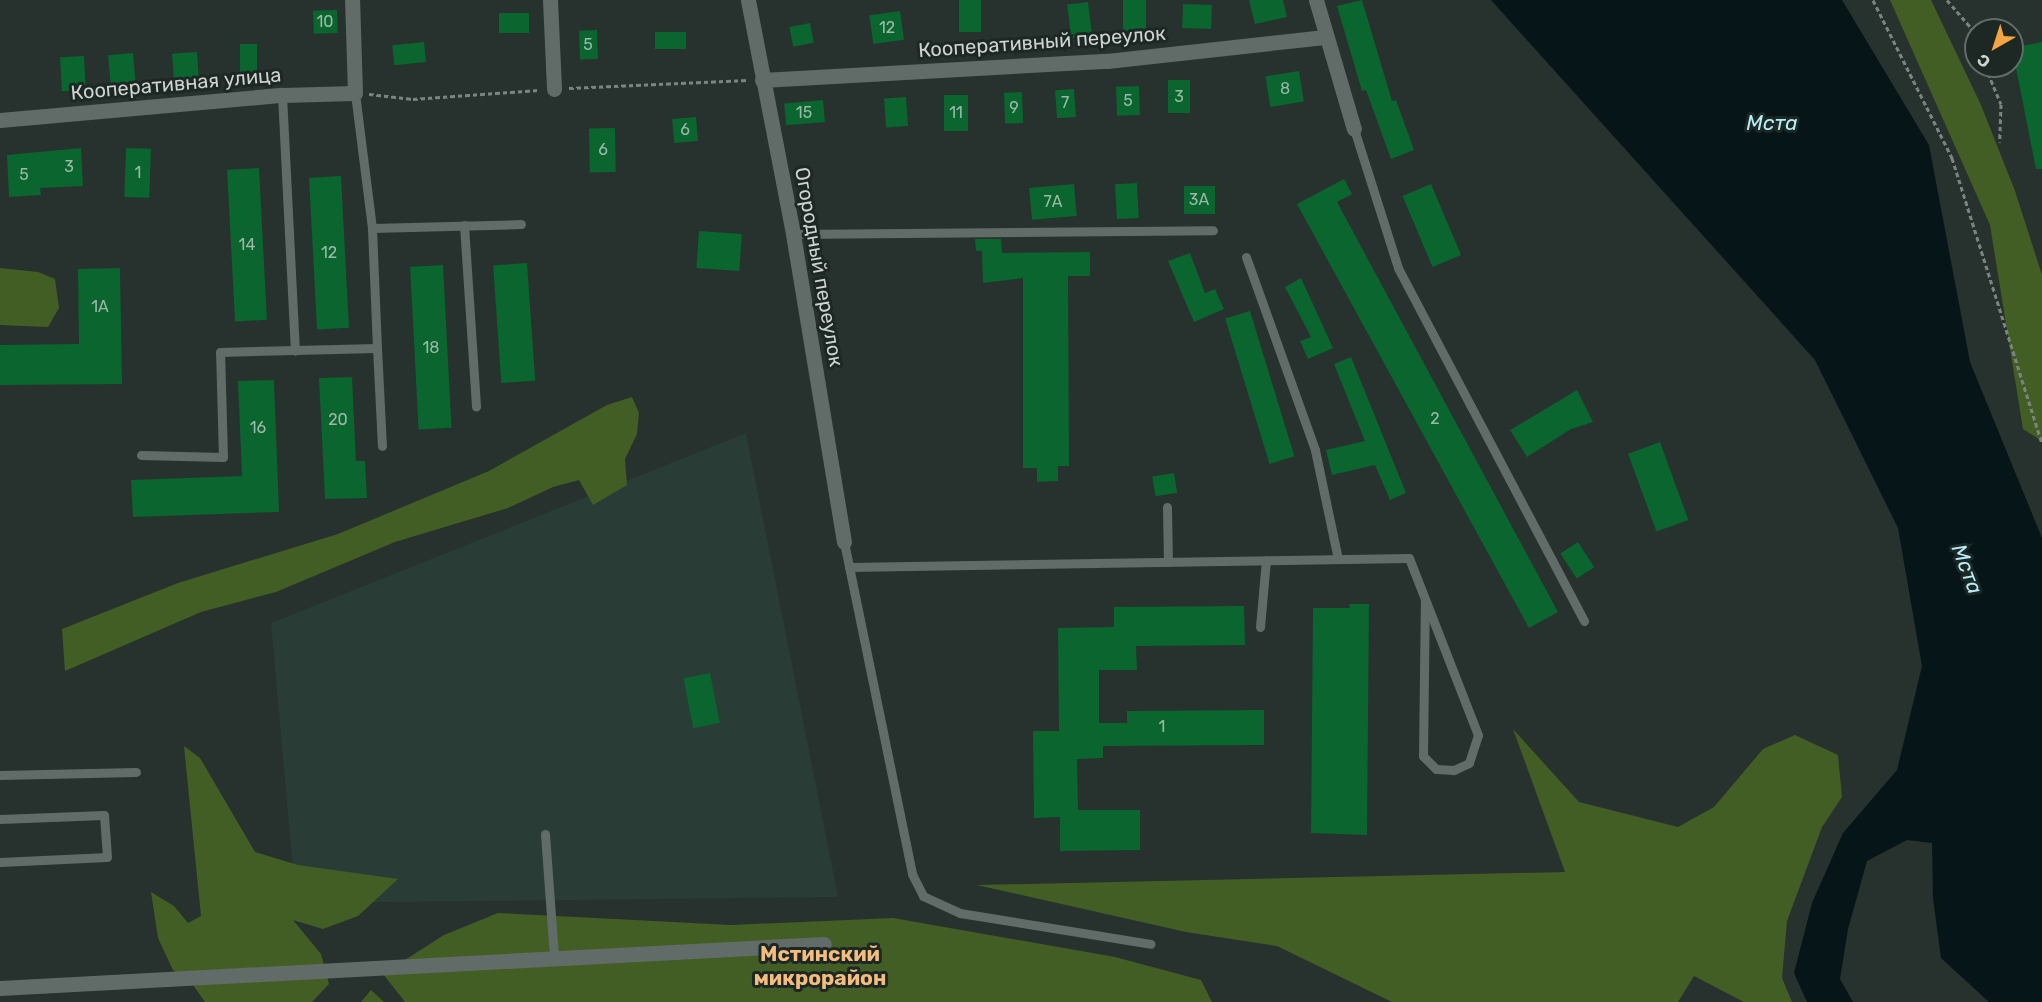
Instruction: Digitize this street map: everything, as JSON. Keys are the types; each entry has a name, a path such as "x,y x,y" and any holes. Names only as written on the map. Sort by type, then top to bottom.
{"street":[{"path":"352,0 355,93"},
{"path":"550,0 554,89"},
{"name":"Огородный переулок","path":"748,0 793,234 844,542"},
{"path":"1316,0 1325,37 1354,129"},
{"name":"Кооперативный переулок","path":"762,80 1107,61 1325,37"},
{"name":"Кооперативная улица","path":"0,120 282,95 355,93"},
{"path":"0,988 824,944"}],"lane":[{"path":"355,93 372,228 382,446"},
{"path":"282,95 295,351"},
{"path":"1354,129 1398,268 1584,621"},
{"path":"372,228 521,224"},
{"path":"464,225 476,407"},
{"path":"793,234 1213,230"},
{"path":"1246,257 1316,450 1338,559"},
{"path":"141,455 223,457 220,352 377,348"},
{"path":"1167,507 1168,562"},
{"path":"844,542 912,874 923,896 960,913 1151,944"},
{"path":"849,567 1409,558 1425,599 1478,735 1469,763 1454,770 1436,769 1423,756 1425,599"},
{"path":"1260,627 1266,560"},
{"path":"0,775 136,772"},
{"path":"0,819 104,815 107,857 0,862"},
{"path":"545,834 554,958"}],"path":[{"path":"1873,0 1952,158 2042,443"},
{"path":"1947,0 1964,20"},
{"path":"1990,78 2001,104 2000,142"}],"shaded area":[{"path":"746,433 838,897 296,903 271,623"}],"green space":[{"path":"1890,0 1931,0 1964,69 1964,78 1968,78 1981,105 2015,191 2042,275 2042,441 2023,429 1990,225"},
{"path":"0,268 38,272 55,279 59,308 48,327 0,325"},
{"path":"632,397 639,413 637,434 625,459 627,485 593,505 579,480 553,487 508,508 395,542 276,592 201,612 65,671 62,629 178,583 338,534 489,471 607,405"},
{"path":"1513,729 1579,802 1678,827 1714,807 1763,749 1795,735 1838,755 1842,797 1822,827 1787,921 1782,978 1792,1002 1744,1002 1694,976 1678,1002 1392,1002 1277,946 1186,932 977,885 1565,872"},
{"path":"184,746 200,758 255,852 298,865 398,879 358,916 323,929 293,920 321,954 329,984 312,1002 205,1002 193,985 173,970 158,938 151,892 174,906 188,923 201,916"},
{"path":"498,913 731,925 893,918 1115,957 1201,980 1212,1002 405,1002 383,974 444,935"},
{"path":"371,990 384,1002 361,1002"}],"water":[{"name":"Мста","path":"1491,0 1842,0 1929,145 1970,362 2042,538 2042,1002 1989,1002 1941,958 1933,898 1932,843 1907,840 1867,861 1848,929 1840,979 1853,1002 1807,1002 1794,973 1812,903 1843,833 1897,770 1922,666 1898,528 1815,360"}],"building":[{"path":"959,0 981,0 981,32 959,32"},
{"path":"1123,0 1146,0 1146,31 1123,31"},
{"path":"1249,0 1283,0 1287,17 1255,24"},
{"path":"1362,0 1392,101 1396,100 1414,150 1391,159 1366,90 1362,91 1337,6"},
{"path":"1088,2 1092,36 1071,38 1067,5"},
{"path":"1183,4 1212,5 1211,29 1182,28"},
{"path":"337,10 338,33 314,34 313,11"},
{"path":"900,11 904,40 873,44 869,15"},
{"path":"499,13 529,13 529,33 499,33"},
{"path":"810,23 814,43 793,47 789,27"},
{"path":"597,30 598,59 580,60 579,31"},
{"path":"655,32 686,32 686,49 655,49"},
{"path":"424,42 426,62 394,65 392,45"},
{"path":"2042,42 2042,169 2036,169 2018,78 2024,78 2024,46"},
{"path":"240,44 257,44 257,79 240,79"},
{"path":"197,52 199,83 174,85 172,54"},
{"path":"133,53 136,85 111,87 108,55"},
{"path":"84,56 86,90 62,91 60,57"},
{"path":"1299,71 1304,102 1270,107 1265,76"},
{"path":"1168,80 1190,80 1190,113 1168,113"},
{"path":"1139,86 1140,115 1117,116 1116,87"},
{"path":"1074,89 1076,117 1057,118 1055,90"},
{"path":"1022,92 1023,123 1005,124 1004,93"},
{"path":"944,95 968,95 968,131 944,131"},
{"path":"906,97 908,126 886,127 884,99"},
{"path":"823,100 825,122 786,125 784,103"},
{"path":"696,117 698,141 674,143 672,119"},
{"path":"589,128 615,128 616,172 590,172"},
{"path":"81,148 83,186 40,188 41,195 9,197 7,155"},
{"path":"126,148 151,149 149,198 124,197"},
{"path":"259,168 267,320 235,321 227,170"},
{"path":"341,176 349,328 317,329 309,178"},
{"path":"1344,179 1352,194 1337,202 1558,612 1529,628 1297,204"},
{"path":"1137,183 1139,218 1117,219 1115,184"},
{"path":"1074,184 1077,216 1032,220 1029,188"},
{"path":"1431,184 1461,255 1433,267 1402,196"},
{"path":"1184,186 1215,186 1215,214 1184,214"},
{"path":"699,231 742,234 739,271 696,268"},
{"path":"975,239 1001,239 1002,253 1090,252 1090,276 1068,276 1069,466 1058,466 1058,481 1037,482 1037,468 1023,468 1023,278 983,283 982,251 976,251"},
{"path":"1190,253 1205,293 1215,289 1224,309 1194,322 1168,261"},
{"path":"527,263 535,381 501,383 493,265"},
{"path":"443,265 452,428 419,430 410,267"},
{"path":"120,268 122,384 0,385 0,345 79,344 78,269"},
{"path":"1301,278 1333,348 1308,359 1300,341 1311,337 1285,287"},
{"path":"1250,311 1294,456 1270,464 1225,319"},
{"path":"1351,357 1406,493 1390,500 1375,465 1332,475 1326,450 1365,441 1334,364"},
{"path":"352,377 356,461 365,461 367,498 325,499 319,378"},
{"path":"274,380 279,512 133,517 131,480 242,476 238,381"},
{"path":"1577,390 1593,422 1571,429 1527,457 1510,430"},
{"path":"1660,442 1688,520 1656,532 1628,454"},
{"path":"1174,473 1177,493 1155,496 1152,476"},
{"path":"1578,542 1594,567 1577,579 1560,553"},
{"path":"1349,604 1369,604 1367,835 1311,833 1313,608 1350,608"},
{"path":"1244,606 1245,645 1136,646 1137,670 1099,670 1099,723 1127,723 1127,711 1264,710 1264,745 1103,746 1103,758 1077,759 1078,810 1140,810 1140,850 1060,851 1060,817 1034,818 1033,731 1059,731 1058,628 1114,627 1114,607"},
{"path":"710,673 720,723 693,728 683,678"}],"district":[{"name":"Мстинский микрорайон","path":"820,966"}]}
